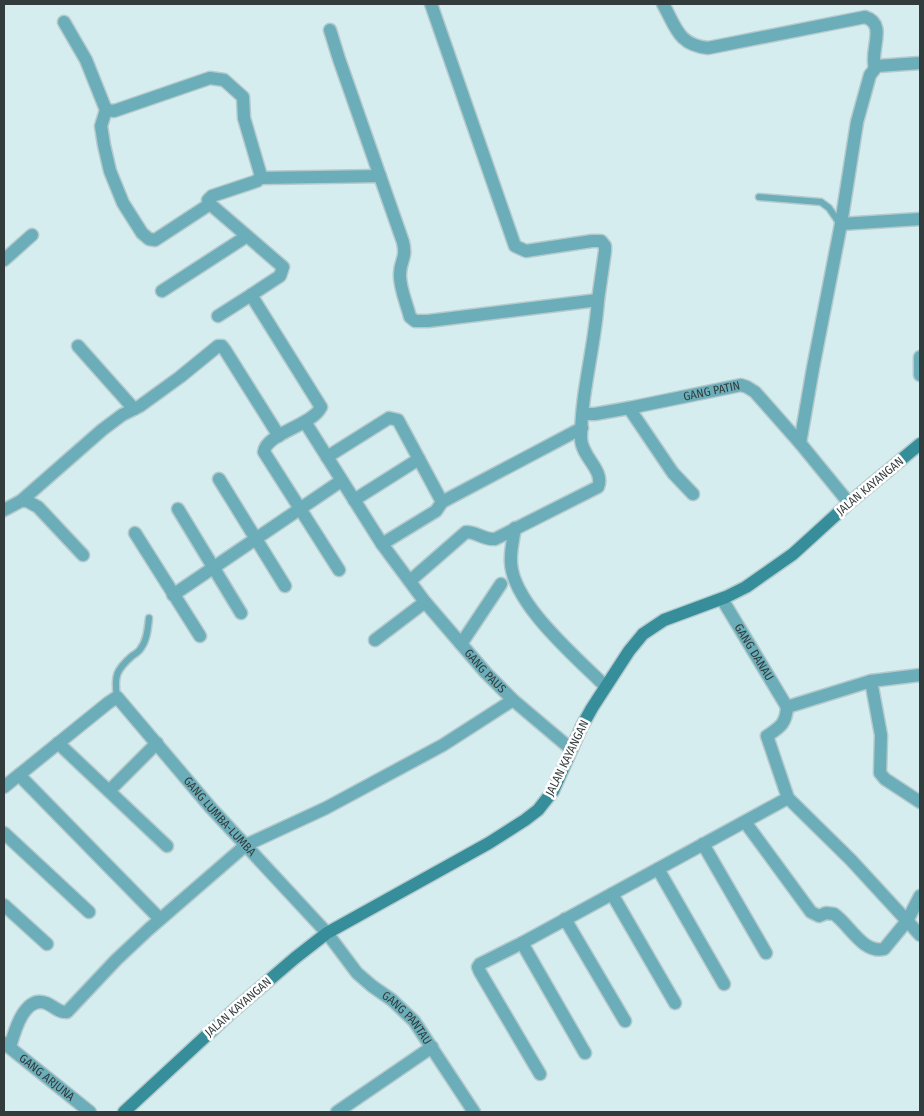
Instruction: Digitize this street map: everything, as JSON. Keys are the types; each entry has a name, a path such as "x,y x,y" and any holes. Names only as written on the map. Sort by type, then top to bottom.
{"street":[{"path":"411,580 466,532 473,532 489,540 495,539 598,487 600,482 598,472 583,449 581,440 598,300 606,251 605,246 601,241 592,241 526,251 515,246 431,4"},
{"path":"663,4 684,41 690,45 708,48 865,17 869,18 877,25 872,60 875,68"},
{"path":"64,22 86,60 106,110 101,126 110,171 123,203 142,233 149,239 155,240 210,204"},
{"path":"330,30 406,252 400,278 410,317 413,320 428,321 598,300"},
{"path":"800,443 857,122 870,75 875,68 883,65 920,62"},
{"path":"106,110 114,111 210,78 224,80 243,98 244,118 261,174 257,181 212,196 208,200 210,204 283,268 280,276 218,316"},
{"path":"259,178 380,176"},
{"path":"840,224 920,219"},
{"path":"4,260 32,235"},
{"path":"162,291 247,236"},
{"path":"251,295 321,405 319,411 305,422 279,436 266,446 264,452 339,570"},
{"path":"78,346 134,409"},
{"path":"4,510 21,501 102,430 187,372 220,346 225,350 279,436"},
{"path":"920,357 920,375"},
{"name":"GANG PATIN","path":"583,414 595,414 629,408 741,385 748,387 800,443 849,503"},
{"path":"629,408 673,473 693,494"},
{"path":"327,457 392,417 398,420 442,502"},
{"name":"GANG PAUS","path":"305,422 382,544 411,580 425,602 513,700 571,749"},
{"path":"382,544 436,511 442,502 582,428"},
{"name":"JALAN KAYANGAN","path":"124,1112 233,1011 327,933 488,843 538,810 550,796 562,774 582,726 606,686 632,647 650,629 678,614 746,587 793,554 849,503 920,444"},
{"path":"354,500 419,459"},
{"path":"219,480 285,586"},
{"path":"173,595 341,480"},
{"path":"21,501 27,501 38,507 83,555"},
{"path":"178,509 241,613"},
{"path":"515,528 511,563 517,584 537,616 606,686"},
{"path":"135,533 200,636"},
{"path":"461,644 501,584"},
{"name":"GANG DANAU","path":"722,598 787,707"},
{"path":"375,640 425,602"},
{"path":"920,675 871,681 787,707 786,720 779,728 767,736 788,798 851,860 920,935"},
{"path":"871,681 880,735 880,773 885,779 919,797"},
{"path":"4,787 117,697"},
{"name":"GANG LUMBA-LUMBA","path":"117,697 211,808 327,933"},
{"path":"7,1045 16,1025 29,1006 41,1002 63,1012 68,1012 116,960 160,919 246,845 326,808 443,745 513,700"},
{"path":"58,743 167,846"},
{"path":"109,791 157,743"},
{"path":"19,775 160,919"},
{"path":"540,1074 478,967 480,963 522,943 788,798"},
{"path":"745,822 811,912 819,916 826,913 834,914 869,947 880,950 884,949 907,921 920,896"},
{"path":"4,833 89,912"},
{"path":"703,844 766,953"},
{"path":"658,869 724,984"},
{"path":"612,894 675,1003"},
{"path":"4,905 47,944"},
{"path":"565,919 626,1021"},
{"name":"GANG PANTAU","path":"327,933 357,973 404,1010 414,1021 474,1112"},
{"path":"522,943 585,1054"},
{"name":"GANG ARJUNA","path":"7,1045 90,1112"},
{"path":"337,1112 432,1046"}],"lane":[{"path":"759,197 821,202 840,224"},
{"path":"117,697 116,676 123,665 140,651 149,618"}]}
